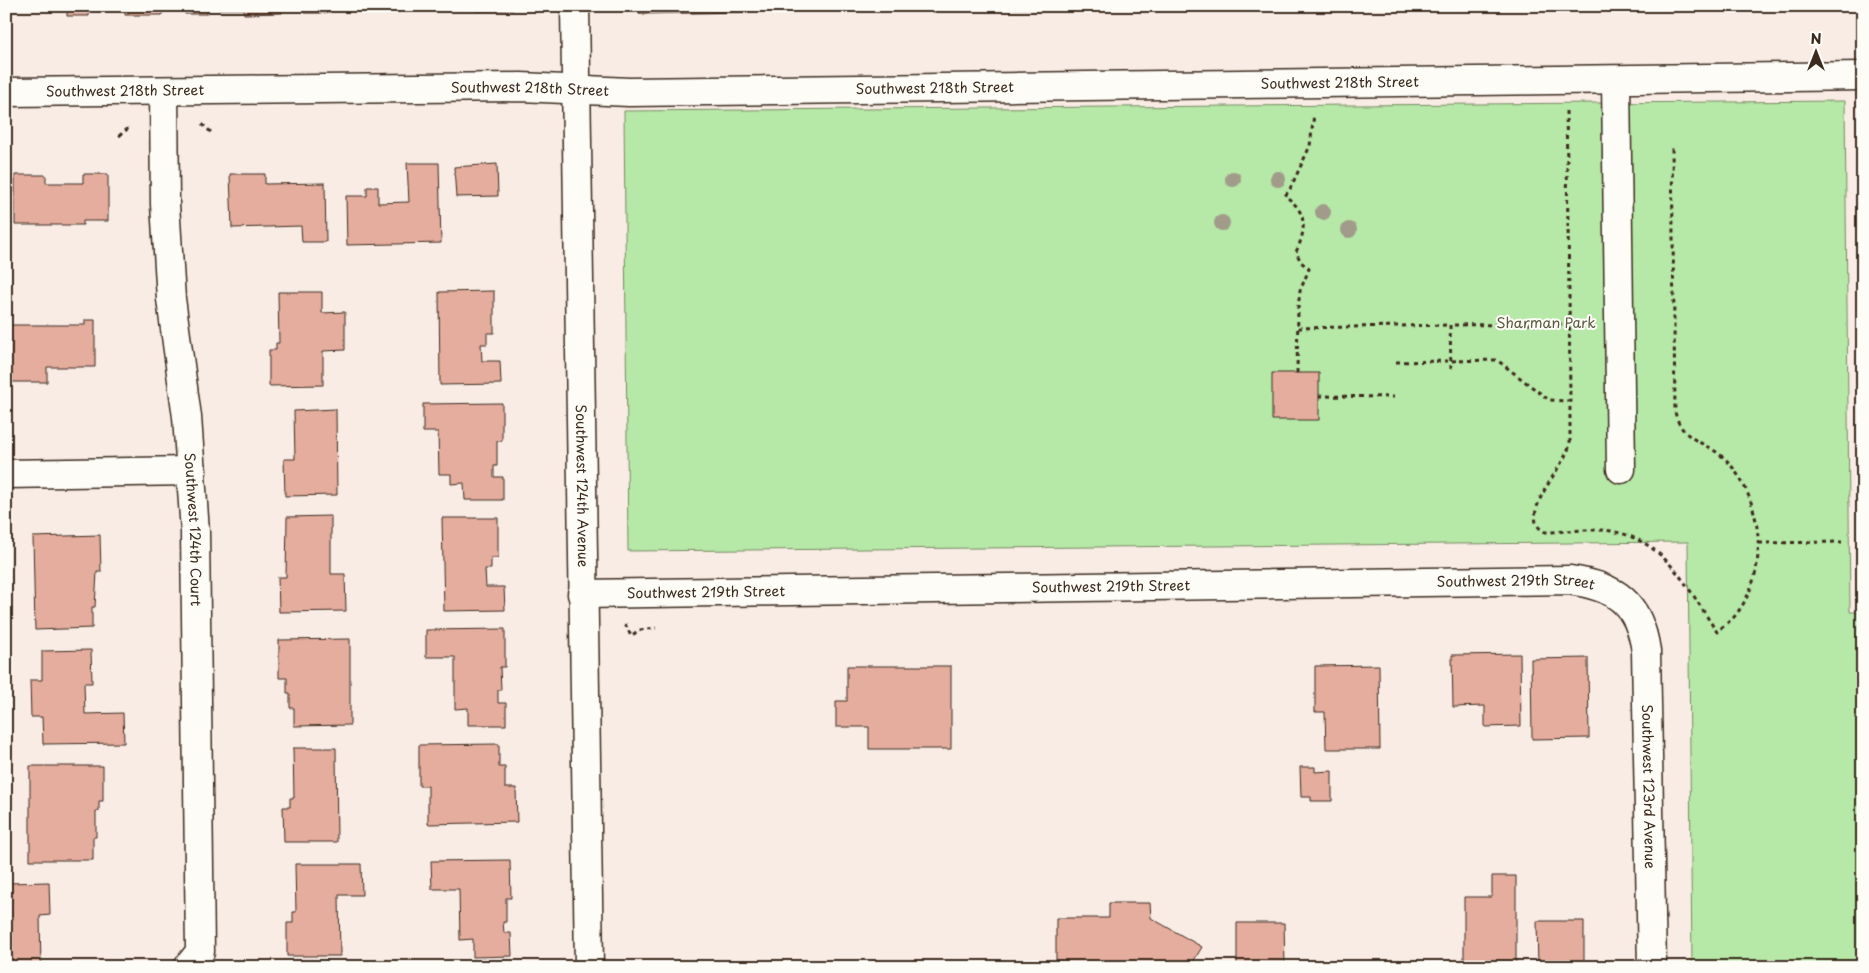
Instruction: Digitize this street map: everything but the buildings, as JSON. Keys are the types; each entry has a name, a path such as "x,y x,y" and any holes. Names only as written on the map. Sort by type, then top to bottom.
{"street":[{"name":"Southwest 124th Avenue","path":"574,6 589,967"},
{"name":"Southwest 218th Street","path":"6,92 521,87 629,92 1863,76"},
{"path":"1616,80 1621,468"},
{"name":"Southwest 124th Court","path":"164,91 165,204 171,299 187,417 195,532 200,952 188,967"},
{"path":"6,474 192,471"},
{"name":"Southwest 219th Street","path":"582,594 1569,580 1590,583 1610,591 1632,608"},
{"name":"Southwest 123rd Avenue","path":"1632,608 1640,622 1646,651 1652,967"}],"path":[{"path":"1297,373 1300,291 1309,268 1301,262 1296,252 1304,231 1303,219 1294,202 1286,196 1310,146 1315,111"},
{"path":"202,124 213,134"},
{"path":"119,136 131,126"},
{"path":"1672,147 1675,412 1682,431 1716,452 1728,462 1737,475 1753,509 1759,543 1752,582 1745,600 1734,617 1717,632"},
{"path":"1298,328 1569,324"},
{"path":"1450,325 1451,369"},
{"path":"1396,362 1497,360 1549,400 1570,401"},
{"path":"1319,396 1394,397"},
{"path":"1759,543 1842,542"},
{"path":"622,620 631,636 640,630 656,628"}],"green space":[{"name":"Sharman Park","path":"1845,101 1850,612 1863,612 1863,967 1692,967 1688,542 628,551 624,111"}]}
